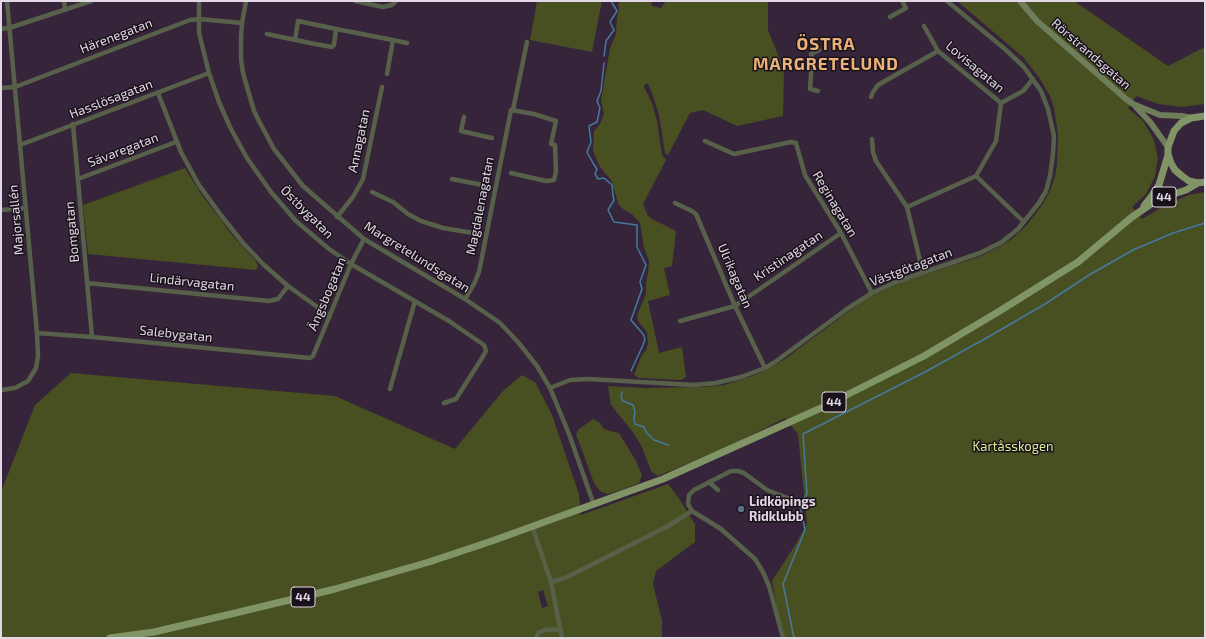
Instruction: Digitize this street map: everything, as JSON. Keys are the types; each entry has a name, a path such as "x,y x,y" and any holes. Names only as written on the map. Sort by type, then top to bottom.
{"main road":[{"name":"Rörstrandsgatan","path":"1020,1 1037,21 1102,79 1133,104 1150,122 1168,151"},
{"name":"Rörstrandsgatan","path":"1133,104 1160,115 1191,118"},
{"name":"44","path":"1132,218 1151,197 1159,185 1171,136 1177,127 1191,118 1203,116"},
{"name":"44","path":"1168,151 1171,163 1175,170 1186,178 1202,182"},
{"name":"44","path":"110,638 154,632 335,589 429,562 594,505 663,479 749,442 821,408 924,356 1078,262 1132,218 1159,199 1186,190 1202,182"}],"street":[{"name":"Majorsallén","path":"1,390 20,386 28,381 38,362 37,333 7,1"},
{"path":"64,1 65,10"},
{"path":"1,29 9,28 91,1"},
{"name":"Östbygatan","path":"199,1 201,41 209,73 230,127 258,175 296,221 329,249 351,264 449,321 484,345 486,351 456,399 444,403"},
{"name":"Margretelundsgatan","path":"246,1 240,48 243,73 250,98 260,123 274,149 294,176 312,195 364,239 465,299 500,323 518,342 537,366 550,388 569,434 594,505"},
{"path":"355,1 383,7 392,5 396,1"},
{"path":"890,17 906,8 902,1"},
{"name":"Västgötagatan","path":"550,388 570,380 588,379 672,384 705,384 730,380 764,368 872,293 886,286 965,259 993,247 1010,236 1024,222 1039,203 1046,191 1054,154 1054,136 1050,115 1041,91 1018,60 947,1"},
{"name":"Härenegatan","path":"1,88 15,87 190,20 199,19 242,23"},
{"path":"295,40 298,21 407,43"},
{"name":"Lovisagatan","path":"924,26 938,51 1001,103"},
{"path":"267,34 332,47 334,45 336,29"},
{"path":"386,74 393,40"},
{"name":"Magdalenagatan","path":"465,299 474,284 478,272 527,42"},
{"path":"818,91 810,89 812,59 810,54 819,50"},
{"path":"871,97 878,85 938,51"},
{"name":"Hasslösagatan","path":"20,145 209,73"},
{"name":"Lovisagatan","path":"1001,103 1023,91 1033,79"},
{"name":"Annagatan","path":"337,217 351,200 362,182 382,86"},
{"path":"158,93 176,142 199,185 220,214 253,254 288,286 330,316"},
{"name":"Lovisagatan","path":"976,176 996,141 1001,103"},
{"path":"511,112 534,114 556,121 551,144 555,145 556,172 554,180 546,181 511,172"},
{"path":"464,117 461,131 492,138"},
{"name":"Bomgatan","path":"73,124 92,337"},
{"path":"872,139 873,152 876,161 907,206 922,273"},
{"name":"Reginagatan","path":"705,141 732,154 791,142 796,143 805,176 841,233 872,293"},
{"name":"Sävaregatan","path":"78,179 176,142"},
{"path":"907,206 976,176 1024,222"},
{"path":"452,179 483,185"},
{"path":"372,192 393,202 408,214 421,221 442,228 473,233"},
{"name":"Ulrikagatan","path":"675,203 696,214 735,306 764,368"},
{"path":"1,210 26,208"},
{"name":"Kristinagatan","path":"680,320 735,306 841,233"},
{"name":"Ängsbogatan","path":"312,358 351,264 364,239"},
{"name":"Lindärvagatan","path":"87,283 269,301 278,298 288,286"},
{"path":"390,389 415,301"},
{"name":"Salebygatan","path":"37,333 312,358"},
{"path":"783,638 769,586 755,559 722,530 692,511 688,504 689,495 694,490 732,471 744,473 767,490 790,499"},
{"path":"709,482 718,490"},
{"path":"551,582 565,578 593,564 668,526 692,511"},
{"path":"532,526 551,582 562,638"},
{"path":"536,638 538,633 546,630 561,629"}],"green space":[{"path":"537,1 602,1 592,52 530,40"},
{"path":"619,1 651,1 652,6 661,8 666,1 768,1 768,30 784,70 783,116 737,126 703,110 690,113 668,155 665,153 659,115 652,93 648,84 646,83 644,87 652,103 657,121 662,155 666,160 643,204 650,218 676,231 672,266 664,268 670,295 648,301 659,353 682,347 686,377 681,380 639,378 634,375 648,343 647,332 638,321 637,315 646,294 649,261 644,248 640,223 632,214 619,205 611,180 600,167 593,151 594,131 600,124 604,114 601,101 610,48 616,34"},
{"name":"Kartåsskogen","path":"957,1 1074,1 1168,66 1205,46 1205,104 1182,107 1158,104 1136,96 1128,108 1143,121 1153,138 1158,157 1155,176 1146,194 1132,207 1142,219 1165,205 1189,195 1205,192 1205,638 782,638 772,581 796,544 807,523 798,434 785,418 726,448 658,476 651,471 641,445 632,431 611,405 608,386 645,388 705,387 724,385 766,370 785,359 873,295 897,284 981,256 1013,238 1027,225 1042,205 1050,191 1055,176 1057,165 1058,134 1054,108 1050,96 1040,79 1023,57"},
{"path":"185,168 201,194 232,235 256,261 258,266 256,270 88,254 83,205"},
{"path":"71,373 335,396 455,449 503,391 522,375 535,382 552,415 579,494 581,515 668,484 695,524 695,542 656,571 653,584 662,621 662,638 1,638 1,492 35,405","holes":["543,590 548,606 542,608 538,592"]},
{"path":"593,419 600,423 604,429 619,433 636,461 642,475 639,483 607,494 600,491 594,483 576,434 579,429"}],"waterway":[{"path":"604,56 606,41 614,30 610,22 617,11 611,1"},
{"path":"604,63 601,91 597,101 600,108 597,122 589,126 591,142 587,152 597,169 595,174 598,179 604,178 612,185 614,200 608,210 614,222 637,225 637,247 646,265 640,282 642,289 631,320 643,334 645,339 631,371"},
{"path":"794,638 783,584 805,530 800,505 807,494 803,434 925,372 990,336 1045,304 1089,275 1133,250 1173,233 1205,223"},
{"path":"622,392 621,397 623,401 633,405 635,412 635,424 644,427 646,432 654,440 668,445"}],"place":[{"name":"Lidköpings Ridklubb","path":"741,509"}],"district":[{"name":"ÖSTRA MARGRETELUND","path":"826,54"}]}
